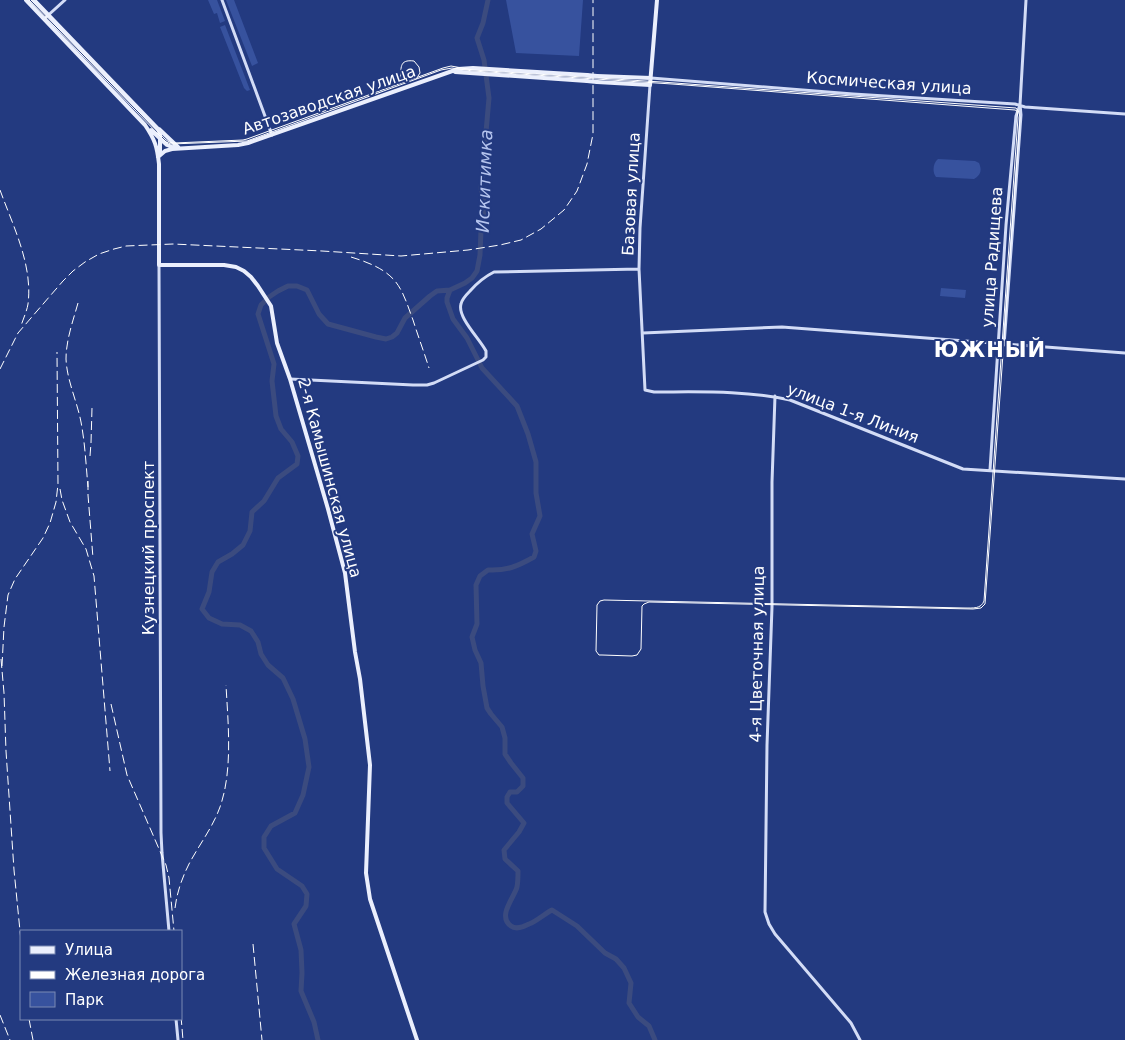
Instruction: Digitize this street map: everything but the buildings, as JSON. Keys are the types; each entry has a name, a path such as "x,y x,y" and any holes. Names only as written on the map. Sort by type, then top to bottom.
{"main road":[{"name":"Кузнецкий проспект","path":"26,0 145,125 154,138 159,156"},
{"path":"34,0 178,148"},
{"name":"Базовая улица","path":"650,85 657,0"},
{"name":"Автозаводская улица","path":"159,156 166,150 178,148 248,144 448,72 473,70 650,85"},
{"name":"Автозаводская улица","path":"503,73 651,78"},
{"path":"145,125 167,145 178,148"},
{"name":"Кузнецкий проспект","path":"158,129 160,138 159,265"},
{"name":"2-я Камышинская улица","path":"159,265 224,265 236,267 251,277 271,306 277,343 290,379 345,573 370,765 366,878 370,900 417,1040"}],"street":[{"path":"44,19 65,0"},
{"path":"222,0 272,135"},
{"name":"улица Радищева","path":"1004,345 1021,115 1026,0"},
{"name":"Космическая улица","path":"651,78 853,94 1014,104 1026,107 1125,114"},
{"name":"Базовая улица","path":"645,390 640,269 641,207 650,85"},
{"name":"улица Радищева","path":"990,470 1006,225 1016,116 1020,106"},
{"name":"Кузнецкий проспект","path":"159,265 161,833 170,930"},
{"path":"290,379 427,385 434,383 483,360 487,355 464,319 460,307 465,296 484,277 494,272 640,269"},
{"path":"643,333 782,327 1125,353"},
{"name":"улица 1-я Линия","path":"645,390 654,392 749,393 775,396 807,406 963,468 1125,479"},
{"name":"4-я Цветочная улица","path":"775,396 765,912 775,934 851,1023 860,1040"},
{"path":"176,1020 178,1040"}],"green space":[{"path":"208,0 217,0 225,21 220,23 217,13 214,14"},
{"path":"226,0 234,0 258,63 252,66"},
{"path":"506,0 583,0 579,56 516,53"},
{"path":"225,25 250,90 247,91 244,88 220,27"},
{"path":"938,159 975,161 979,163 980,172 974,179 936,177 934,168"},
{"path":"941,288 966,290 965,298 940,296"}],"waterway":[{"name":"Искитимка","path":"318,1040 314,1022 301,991 301,950 294,924 306,906 307,894 302,886 277,869 264,848 264,837 271,826 295,813 303,795 309,767 305,739 293,699 283,678 268,665 251,631 240,625 222,624 209,618 202,609 209,592 212,572 218,562 243,545 250,531 252,512 264,501 278,478 297,464 298,456 292,442 281,429 276,416 272,381 274,364 258,314 261,305 278,291 288,286 297,286 307,290 319,314 328,324 386,339 397,333 405,318 430,296 437,291 450,290 465,283 477,271 485,205 481,189 489,98 484,60 477,38 483,23 488,0"},
{"path":"450,290 447,302 453,319 467,338 482,368 517,406 536,462 536,493 540,516 532,534 536,551 534,557 512,567 501,570 488,570 480,576 476,585 477,624 472,637 481,663 487,708 502,727 505,738 505,754 523,778 523,786 517,792 510,792 507,797 507,803 524,823 504,850 505,859 518,871 517,887 506,912 507,922 515,928 520,928 532,923 552,910 577,926 624,968 631,983 629,1003 638,1017 649,1026 655,1040"}],"tram line":[{"path":"29,0 160,136 171,144 247,141 441,70 452,68 473,71 672,84 1017,111 983,604 965,608 604,600 600,601 597,605 596,651 599,655 637,655 641,649 642,606 649,602 973,609 981,608 985,604 1020,118 1016,108 473,70 451,66 247,139 174,143 165,139 31,0"},
{"path":"395,85 398,83 402,65 405,62 414,61 419,67 420,73 416,79"}],"railway":[{"path":"0,369 18,333 63,281 85,262 99,254 114,249 126,246 173,244 401,256 500,245 521,240 541,229 564,210 577,191 587,164 593,134 593,0"},
{"path":"0,190 21,246 28,275 28,304 21,326"},
{"path":"351,257 380,269 391,276 398,285 429,368"},
{"path":"78,303 68,338 66,359 68,375 82,430 88,487"},
{"path":"2,666 8,595 15,579 43,538 56,502 58,484 57,352"},
{"path":"90,456 92,408"},
{"path":"88,481 93,558"},
{"path":"60,489 70,522 86,549 94,576 110,771"},
{"path":"1,659 14,870 20,931"},
{"path":"175,908 178,891 184,875 214,822 224,793 229,746 226,685"},
{"path":"111,704 127,775 166,865 174,930"},
{"path":"253,944 262,1040"},
{"path":"0,1015 10,1040"},
{"path":"29,1020 33,1040"},
{"path":"181,1020 183,1040"}],"district":[{"name":"ЮЖНЫЙ","path":"990,350"}]}
